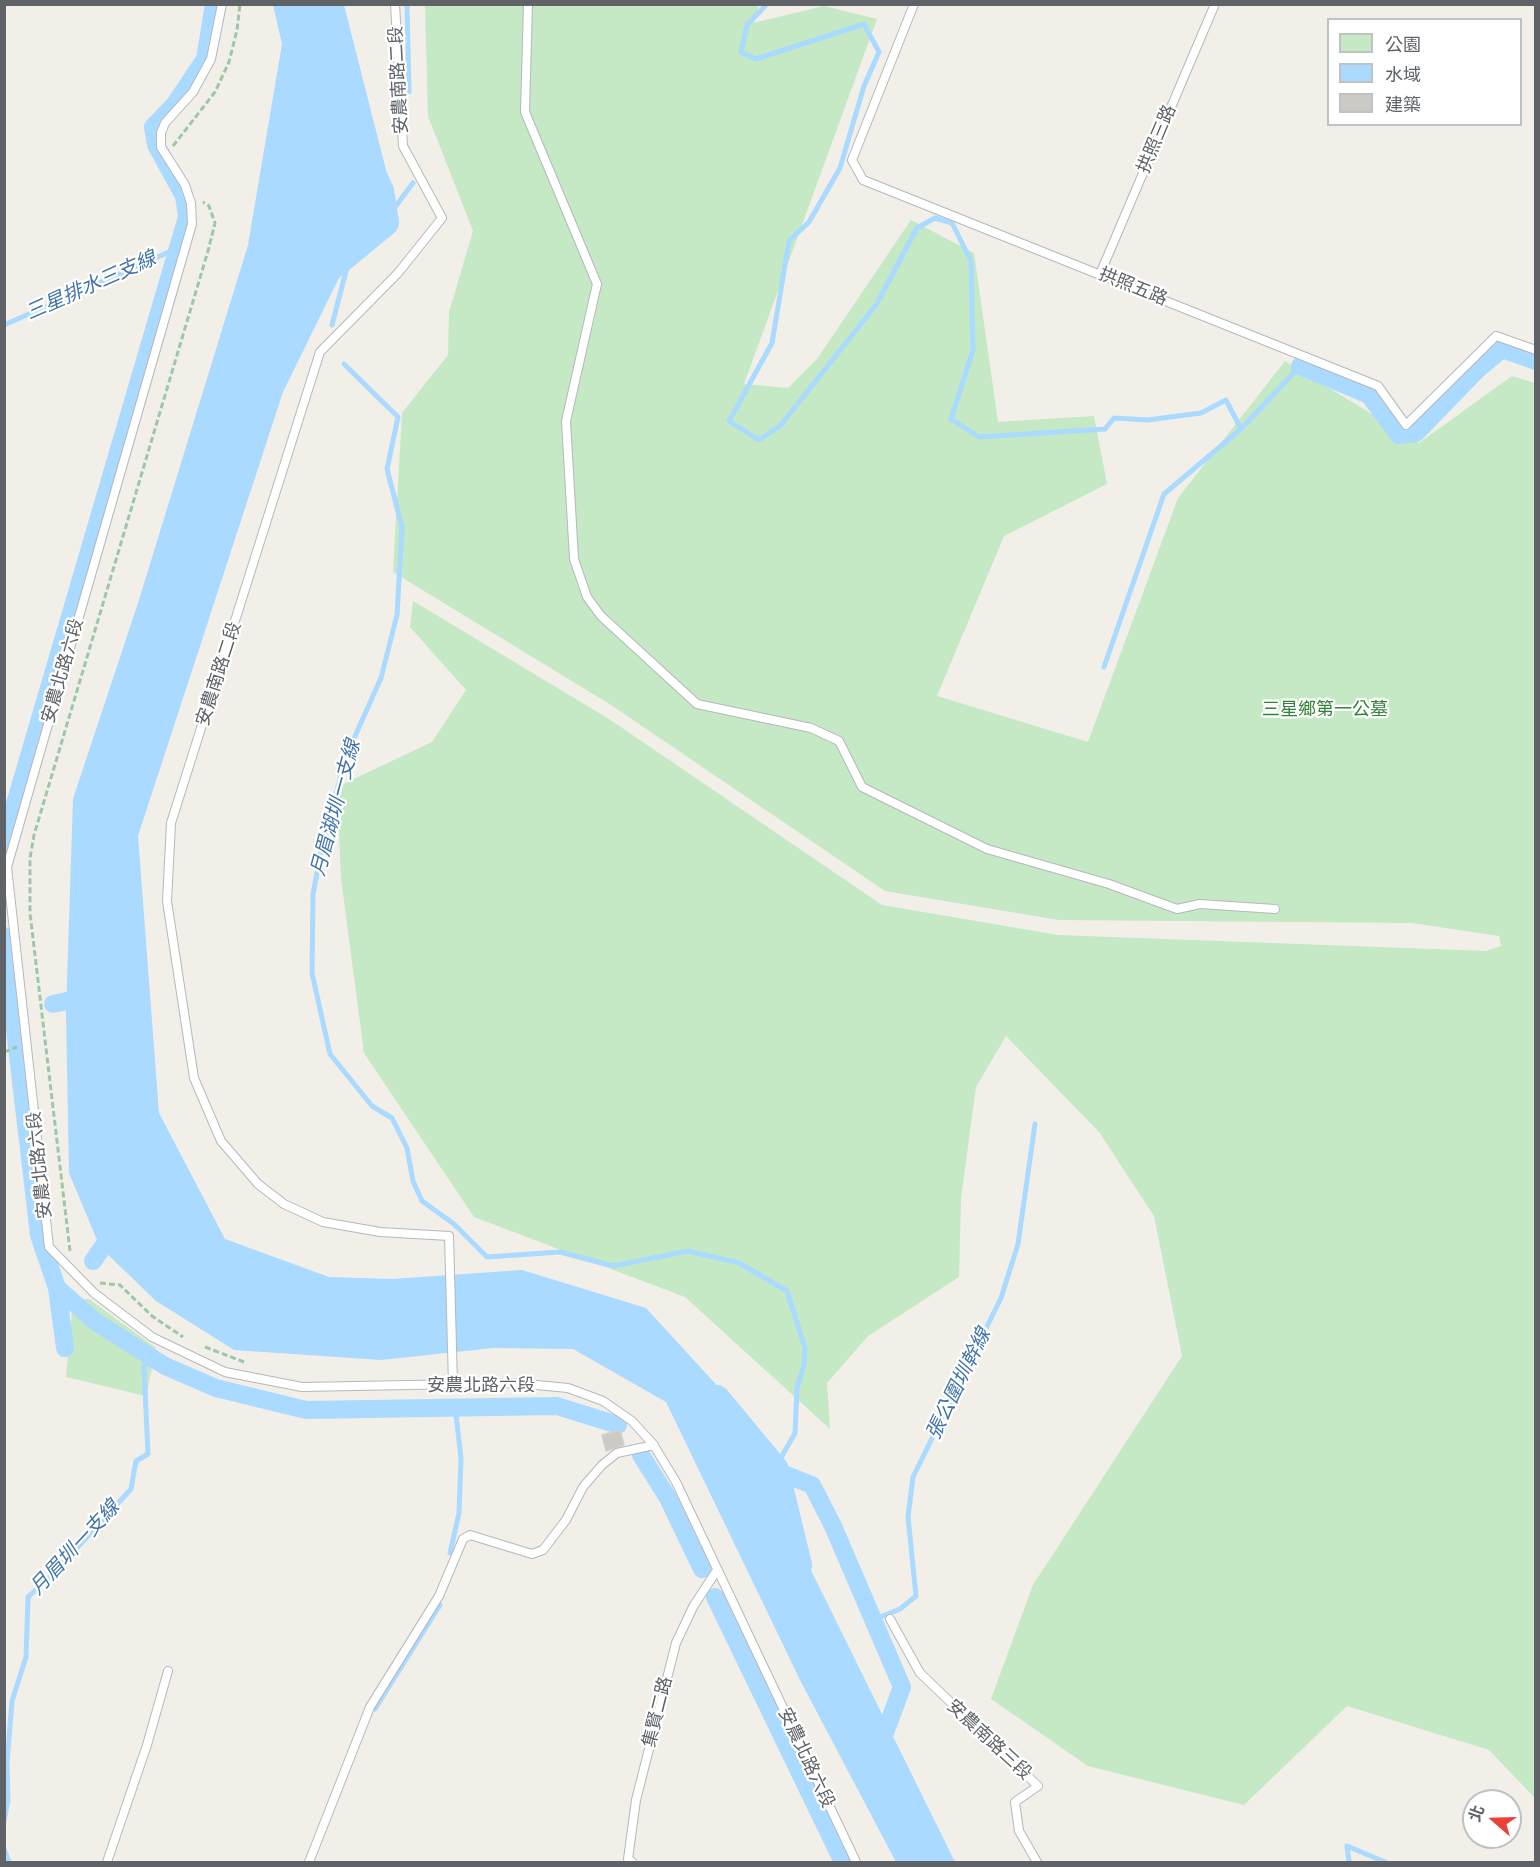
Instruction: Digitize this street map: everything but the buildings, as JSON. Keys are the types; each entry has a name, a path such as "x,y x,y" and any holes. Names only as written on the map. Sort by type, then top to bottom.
{"lane":[{"name":"安農北路六段","path":"222,4 211,59 193,92 165,123 161,134 161,147 186,187 191,203 192,224 7,867 49,1247 84,1282 152,1337 225,1372 302,1387 515,1383 568,1388 603,1401 632,1421 654,1445 676,1482 856,1863"},
{"name":"安農南路二段","path":"395,4 403,146 441,218 398,273 320,352 171,823 167,901 194,1077 221,1141 258,1184 284,1204 323,1222 380,1232 449,1236 453,1384"},
{"path":"528,4 525,112 597,284 566,421 574,559 587,597 601,616 698,704 812,728 839,741 862,787 987,849 1109,884 1177,909 1200,904 1275,909"},
{"name":"拱照五路","path":"914,4 852,160 863,180 1378,386 1406,425 1496,336 1536,350"},
{"name":"拱照三路","path":"1100,274 1215,4"},
{"path":"309,1863 370,1707 439,1596 463,1539 470,1535 532,1554 543,1550 566,1520 583,1487 602,1465 617,1453 654,1445"},
{"name":"集賢二路","path":"632,1863 628,1859 636,1800 676,1643 693,1606 717,1570"},
{"name":"安農南路三段","path":"890,1619 920,1674 1038,1786 1016,1802 1019,1831 1037,1863"},
{"path":"107,1863 147,1745 168,1671"}],"path":[{"path":"74,1272 34,952 30,913 30,858 34,835 215,224 209,206 186,187"},
{"path":"84,1282 120,1286 152,1316 186,1339"},
{"path":"196,1343 252,1365"}],"green space":[{"name":"三星鄉第一公墓","path":"425,5 759,5 753,23 824,6 877,19 744,384 788,388 817,359 911,220 974,253 998,422 1094,416 1107,484 1004,536 937,696 1088,742 1178,498 1285,361 1419,443 1512,376 1535,383 1535,1798 1489,1750 1347,1706 1244,1805 1088,1766 991,1699 1033,1585 1182,1356 1154,1216 1099,1132 1006,1036 976,1087 961,1198 959,1277 868,1336 827,1383 830,1429 685,1297 474,1217 364,1053 341,878 337,787 432,742 466,690 410,627 413,601 609,719 882,905 1058,935 1486,951 1501,946 1499,936 1412,923 1059,920 885,891 611,705 393,572 402,413 448,355 449,312 473,231 428,116"},
{"path":"89,1299 156,1348 146,1396 66,1377 73,1300"}],"water":[{"path":"273,5 344,5 388,178 283,392 138,836 159,1113 225,1239 329,1277 392,1279 522,1270 646,1308 723,1392 955,1862 896,1862 801,1682 666,1402 573,1349 493,1348 381,1360 234,1350 156,1301 100,1247 69,1173 66,1012 73,799 138,603 248,245 282,44"}],"waterway":[{"path":"4,850 12,814 187,217 184,196 156,145 153,127 175,104 205,59 214,4"},
{"name":"張公圍圳幹線","path":"407,4 409,92"},
{"path":"767,4 747,25 741,52 756,59 864,24 879,52 864,86 840,168 809,222 789,241 772,343 729,421 759,440 780,426 876,305 917,228 935,218 952,223 971,261 973,350 951,419 979,437 1105,429 1114,418 1148,420 1201,413 1226,400 1241,429 1300,366"},
{"path":"322,273 384,222 379,191 364,159"},
{"name":"張公圍圳幹線","path":"384,222 413,183"},
{"name":"三星排水三支線","path":"4,325 178,248"},
{"name":"月眉湖圳一支線","path":"332,325 352,248"},
{"path":"1300,366 1369,395 1399,435 1416,433 1478,369 1502,349 1536,361"},
{"name":"月眉湖圳一支線","path":"344,364 398,417 387,469 402,527 397,615 381,678 347,754 323,841 313,894 312,973 330,1054 372,1106 392,1118 407,1148 413,1181 422,1201 454,1224 487,1257 560,1252 613,1266 688,1251 739,1263 787,1291 805,1348 804,1365 797,1388 795,1433 774,1470"},
{"path":"1104,667 1164,494 1241,429"},
{"path":"4,936 39,1235 57,1288 96,1322 165,1366 216,1388 306,1410 557,1406 618,1425"},
{"path":"53,1004 90,996"},
{"name":"張公圍圳幹線","path":"873,1620 900,1609 916,1596 908,1517 913,1477 1001,1298 1018,1244 1035,1124"},
{"path":"93,1261 116,1228"},
{"path":"57,1288 65,1348"},
{"name":"月眉圳一支線","path":"4,1821 8,1800 7,1763 12,1701 26,1657 28,1597 52,1575 131,1489 136,1461 148,1454 144,1367 150,1356"},
{"path":"716,1400 774,1470 797,1565"},
{"path":"450,1553 459,1513 461,1458 455,1406"},
{"path":"641,1455 668,1498 702,1569"},
{"path":"774,1470 812,1485 833,1526 902,1687 880,1746"},
{"path":"715,1597 843,1862"},
{"path":"375,1709 440,1605"},
{"path":"1349,1862 1347,1846 1385,1862"},
{"name":"月眉圳一支線","path":"4,1849 9,1862"}]}
